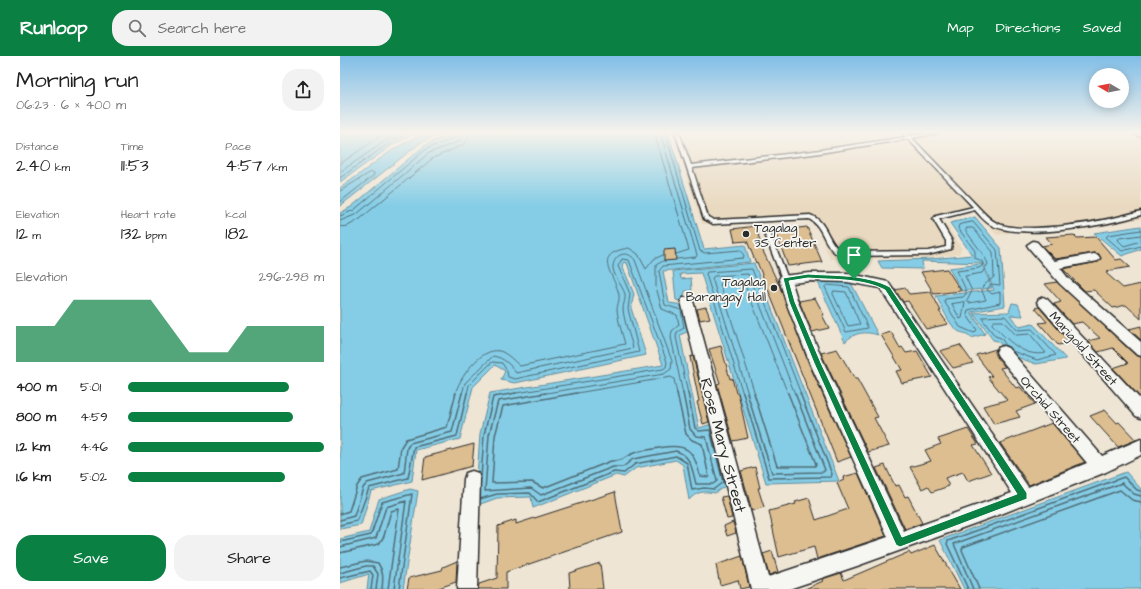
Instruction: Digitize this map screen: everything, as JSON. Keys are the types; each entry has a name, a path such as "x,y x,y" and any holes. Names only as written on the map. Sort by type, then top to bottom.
{"street":[{"path":"1034,245 1064,282 1141,350"},
{"path":"1050,266 1094,258"},
{"path":"900,542 817,363 792,302 785,280 808,276 831,277 854,279 884,285 1024,496"},
{"name":"Rose Mary Street","path":"687,301 762,589"},
{"name":"Marigold Street","path":"1043,302 1141,411"},
{"name":"Orchid Street","path":"1003,352 1100,466"},
{"path":"762,589 900,542 1024,496 1100,466 1141,447"},
{"path":"467,589 472,479"}],"lane":[{"path":"686,157 706,218 713,222 810,217 818,222 830,248 840,254 928,253 944,251 949,248 949,241 936,219 938,217 977,208"},
{"path":"689,167 766,157"},
{"path":"927,157 994,224 1012,229 1055,228 1093,223 1141,213"},
{"path":"767,232 785,280"}],"shaded area":[{"path":"681,157 1141,157 1141,219 1052,233 1027,230 997,235 974,211 942,219 962,248 959,254 929,258 830,259 814,220 702,224"}],"water":[{"path":"340,157 376,157 340,182"},
{"path":"383,157 403,157 340,206 340,188"},
{"path":"411,157 676,157 704,249 745,245 750,262 663,271 669,303 684,305 689,331 680,335 699,428 712,424 728,484 715,493 701,492 689,500 683,465 676,460 636,468 624,477 616,475 533,508 531,497 497,498 475,506 480,434 490,393 663,365 627,263 624,262 622,265 634,294 631,308 646,355 515,383 501,380 505,371 495,365 473,387 460,439 416,450 412,481 371,491 361,525 340,529 340,213 351,207"},
{"path":"975,217 1001,248 1005,306 971,312 985,334 971,338 954,328 936,296 994,290 983,263 922,261 923,269 882,268 878,261 932,259 972,255 950,223"},
{"path":"1141,226 1141,249 1122,256 1094,233"},
{"path":"754,263 839,481 766,483 701,273 680,274 681,279 691,278 692,290 685,291 683,302 676,300 673,271"},
{"path":"982,264 992,288 962,291 949,268"},
{"path":"817,280 851,283 878,335 860,333 852,336 845,342"},
{"path":"1012,303 1018,304 1023,316 1010,315 1019,327 1033,324 1066,359 1036,364 1008,354 998,341 993,340 973,313 1009,312"},
{"path":"1126,472 1141,489 1141,589 964,589 940,540"},
{"path":"410,489 418,491 403,589 367,589 369,574 340,583 340,539 369,532 379,499"}],"building":[{"path":"756,226 762,249 780,287 809,364 851,457 837,462 757,262 756,263 747,241 735,242 732,229"},
{"path":"807,227 822,262 788,266 775,231"},
{"path":"1074,235 1077,238 1096,237 1116,260 1121,259 1130,267 1107,271 1109,272 1106,273 1123,288 1141,284 1141,319 1126,305 1113,308 1094,290 1085,291 1063,269 1098,262 1101,259 1099,254 1094,253 1055,259 1042,246 1052,244 1046,237"},
{"path":"675,249 676,260 664,261 664,250"},
{"path":"947,269 961,291 934,294 921,272"},
{"path":"1057,282 1135,355 1141,357 1141,398 1113,368 1128,363 1113,348 1098,352 1088,341 1100,338 1082,322 1072,324 1054,304 1061,302 1045,284"},
{"path":"905,288 909,294 931,292 941,311 939,311 948,324 926,329 908,301 903,302 895,290"},
{"path":"815,298 829,328 812,332 799,301"},
{"path":"706,307 710,318 700,320 697,309"},
{"path":"1039,307 1070,343 1058,345 1039,323 1047,322 1035,308"},
{"path":"1141,326 1141,340 1129,329"},
{"path":"891,332 900,348 902,347 906,353 917,351 932,377 902,383 896,371 902,370 881,335"},
{"path":"960,345 973,363 953,368 940,351"},
{"path":"721,346 730,379 732,378 736,393 738,393 748,438 733,441 717,384 720,383 709,349"},
{"path":"837,349 855,379 857,379 878,417 874,418 889,446 868,452 821,353"},
{"path":"996,349 995,353 997,357 1005,367 1000,368 1016,388 1020,387 1035,404 1016,411 1020,417 994,424 983,406 1007,400 988,377 992,376 976,355"},
{"path":"693,356 709,422 703,424 697,402 699,401 690,357"},
{"path":"1105,410 1136,440 1118,447 1090,416"},
{"path":"1052,423 1085,462 1029,485 1000,443"},
{"path":"968,429 978,444 973,445 991,473 968,481 963,472 945,478 949,486 932,492 928,486 922,489 910,467 931,461 925,450 941,444 938,439"},
{"path":"474,444 472,466 422,480 425,457"},
{"path":"885,465 895,486 899,485 905,497 908,496 922,523 905,529 876,468"},
{"path":"755,467 760,488 758,488 764,507 752,511 741,471"},
{"path":"858,473 886,536 817,559 814,547 779,557 769,511 796,504 795,502 809,498 816,520 848,509 837,483 844,480 843,477"},
{"path":"615,492 622,532 506,572 506,589 478,589 479,584 497,578 498,526 516,520 516,524"},
{"path":"727,496 732,518 727,519 721,497"},
{"path":"733,522 736,533 727,536 724,526"},
{"path":"935,545 960,589 805,589 823,581 822,579 841,573 844,580 909,552 911,555"},
{"path":"772,551 778,572 769,575 763,554"},
{"path":"742,556 749,587 740,589 738,580 720,585 716,565"},
{"path":"457,561 456,582 436,589 407,589 409,578 442,570 443,567"},
{"path":"600,563 603,589 570,589 569,573"}],"place":[{"name":"Tagalag 3S Center","path":"746,234"},
{"name":"Tagalag Barangay Hall","path":"774,288"}],"route":[{"path":"808,276 854,279 884,285 888,289 1024,496 900,542 817,363 792,302 785,280 808,276"}]}
